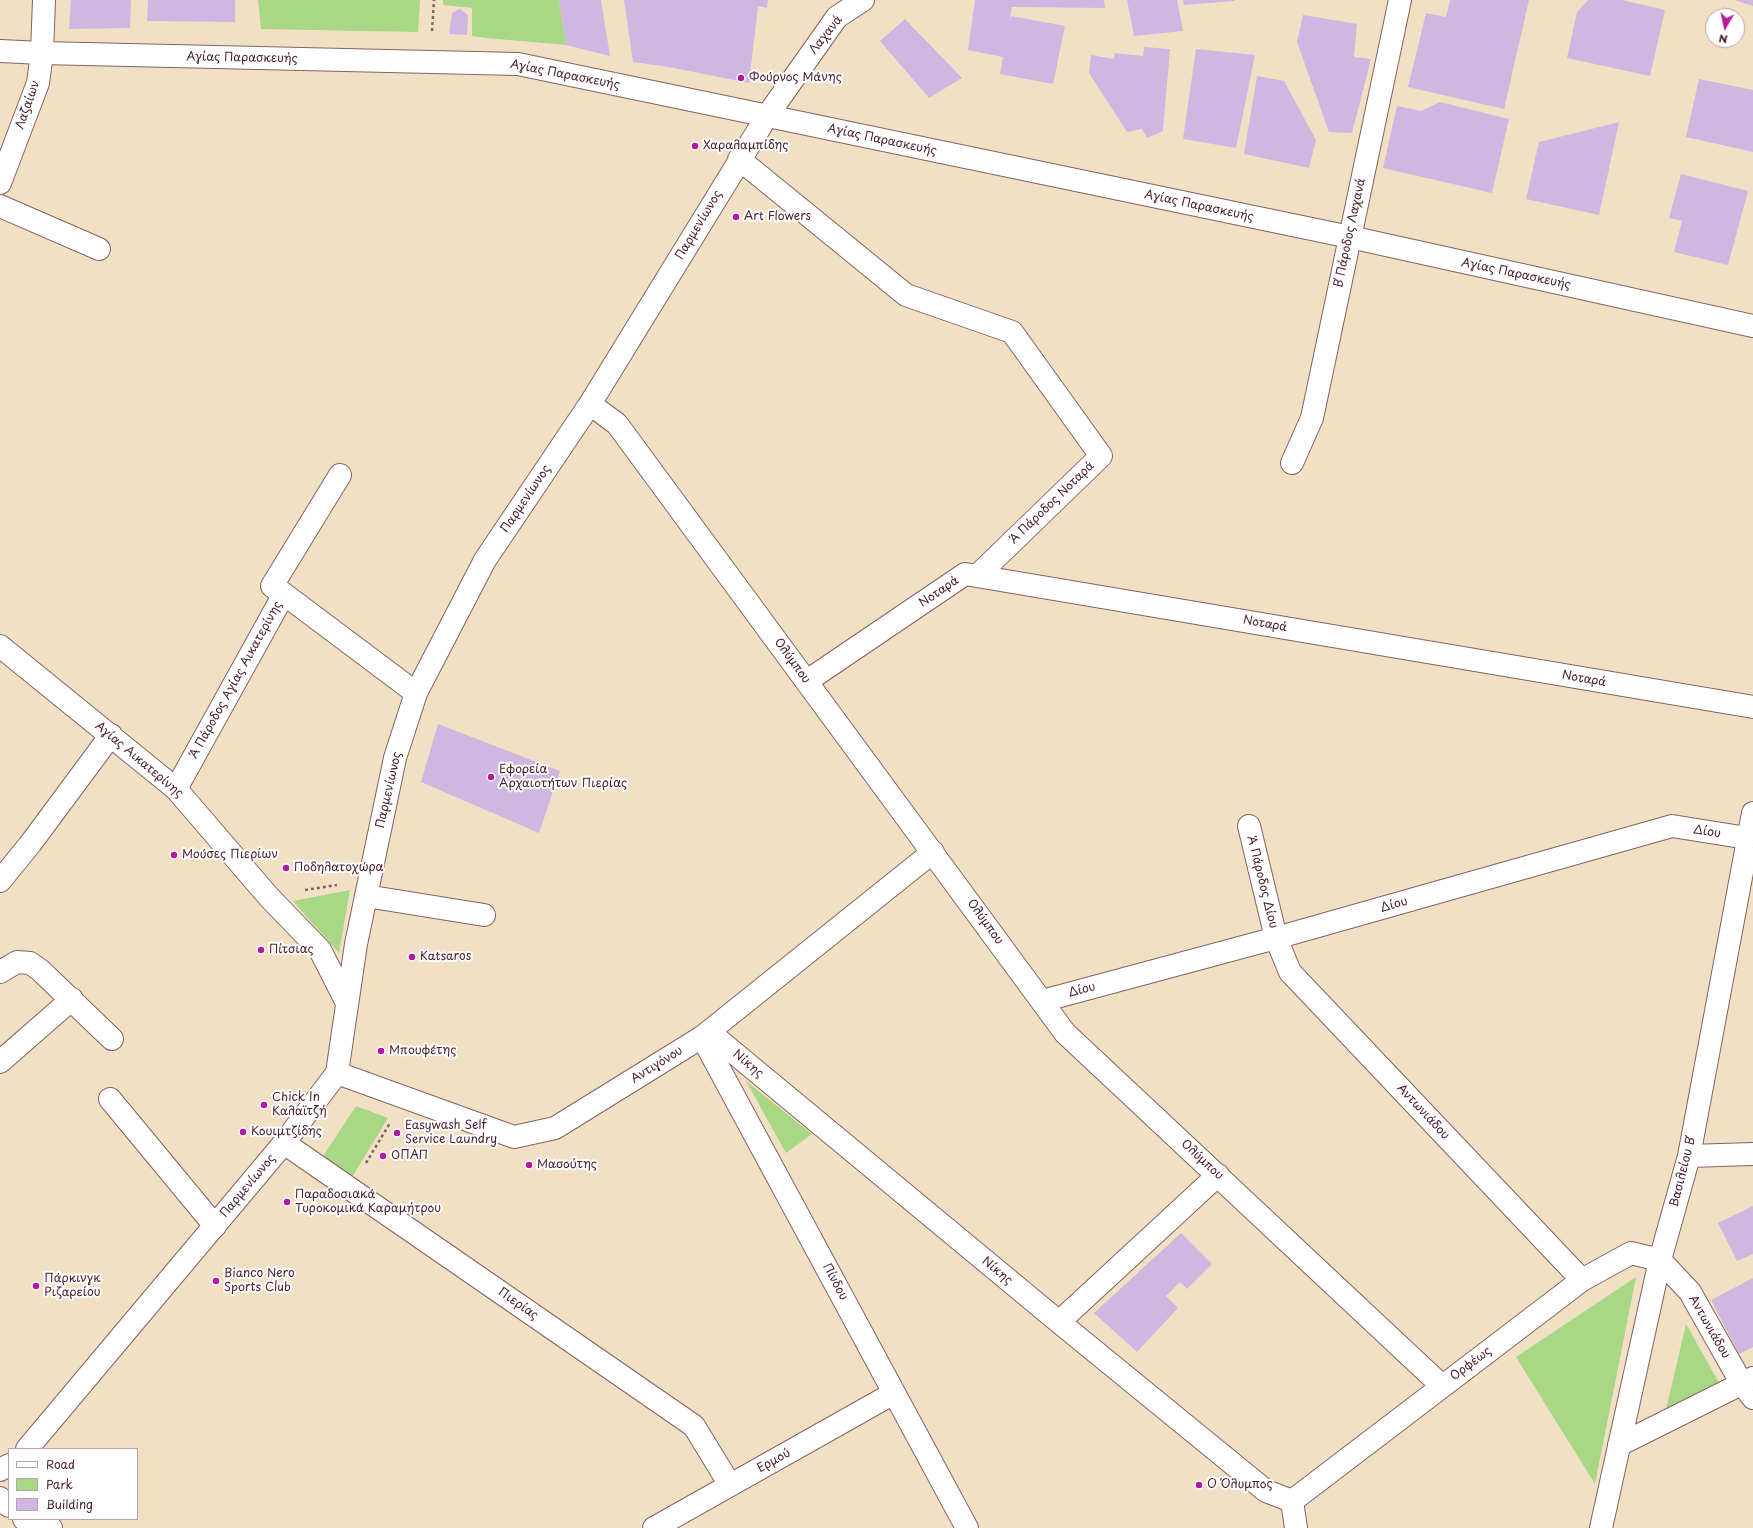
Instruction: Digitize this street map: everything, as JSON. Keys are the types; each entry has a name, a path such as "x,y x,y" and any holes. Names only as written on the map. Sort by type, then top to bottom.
{"street":[{"name":"Λαζαίων","path":"0,183 38,82 42,54 44,0"},
{"name":"Λαχανά","path":"766,116 833,9 863,0"},
{"name":"Β΄ Πάροδος Λαχανά","path":"1292,463 1312,418 1400,0"},
{"name":"Αγίας Παρασκευής","path":"0,51 42,54 518,64 1350,238 1753,326"},
{"name":"Παρμενίωνος","path":"28,1448 284,1143 337,1073 356,944 395,758 416,693 485,560 590,404 766,116"},
{"name":"Α΄ Πάροδος Νοταρά","path":"739,159 906,295 1012,332 1101,456 977,576"},
{"path":"0,206 99,249"},
{"name":"Ολύμπου","path":"590,404 617,424 1066,1033 1442,1386"},
{"name":"Α΄ Πάροδος Αγίας Αικατερίνης","path":"176,789 284,594 272,586 340,475"},
{"name":"Νοταρά","path":"807,682 965,574 1753,707"},
{"path":"284,594 416,693"},
{"name":"Αγίας Αικατερίνης","path":"0,646 176,789 268,896 320,950 347,1003"},
{"path":"0,881 31,843 111,735"},
{"name":"Βασιλείου Β΄","path":"1601,1528 1660,1260 1689,1156 1747,838 1753,813"},
{"name":"Α΄ Πάροδος Δίου","path":"1249,826 1276,938"},
{"name":"Δίου","path":"1042,1001 1276,938 1672,826 1747,838"},
{"name":"Αντιγόνου","path":"337,1073 514,1137 555,1128 706,1034 933,852"},
{"path":"368,888 484,915"},
{"name":"Αντωνιάδου","path":"1276,938 1290,972 1582,1280"},
{"path":"0,972 17,962 30,963 72,999 112,1039"},
{"path":"0,1062 72,999"},
{"name":"Νίκης","path":"706,1034 1266,1491 1292,1501"},
{"name":"Πίνδου","path":"706,1034 894,1393 967,1528"},
{"path":"110,1099 215,1226"},
{"name":"Πιερίας","path":"284,1143 694,1426 730,1485"},
{"path":"1689,1156 1753,1154"},
{"path":"1059,1322 1218,1175"},
{"name":"Ορφέως","path":"1292,1501 1582,1280 1631,1253 1660,1260"},
{"name":"Αντωνιάδου","path":"1660,1260 1690,1292 1749,1387"},
{"path":"1619,1444 1749,1387"},
{"name":"Ερμού","path":"654,1528 894,1393"},
{"path":"0,1498 8,1505"},
{"path":"1292,1501 1296,1528"},
{"path":"27,1520 51,1528"}],"path":[{"path":"268,896 368,888"},
{"path":"350,1189 406,1098"}],"green space":[{"path":"258,0 420,0 418,32 261,29"},
{"path":"443,0 559,0 566,45 472,36 472,8 443,5"},
{"path":"350,890 339,953 293,901"},
{"path":"746,1081 812,1134 786,1153"},
{"path":"356,1106 388,1118 351,1179 322,1158"},
{"path":"1636,1277 1595,1484 1516,1357"},
{"path":"1686,1324 1722,1388 1665,1414"}],"building":[{"path":"71,0 131,0 130,28 69,29"},
{"path":"148,0 235,0 235,22 147,21"},
{"path":"559,0 601,0 610,56 566,45"},
{"path":"624,0 768,0 767,8 758,6 749,83 669,67 633,62"},
{"path":"975,0 1104,0 1105,8 1012,7 1009,22 1011,16 1065,26 1053,84 1000,74 1003,57 968,50"},
{"path":"1127,0 1177,0 1183,31 1134,36"},
{"path":"1183,0 1234,0 1235,1 1184,5"},
{"path":"1450,0 1529,0 1504,109 1408,87 1426,13 1446,17"},
{"path":"1588,0 1622,0 1665,10 1650,76 1567,58 1577,12"},
{"path":"1734,0 1753,0 1753,6"},
{"path":"460,9 468,15 467,35 449,34 452,13"},
{"path":"1303,15 1357,24 1354,57 1371,59 1352,133 1329,132 1297,42"},
{"path":"905,19 962,78 929,98 880,41"},
{"path":"1144,47 1170,49 1163,131 1147,138 1142,129 1127,132 1089,73 1091,55 1114,59 1115,53 1143,56"},
{"path":"1196,49 1255,55 1236,148 1183,139"},
{"path":"1257,76 1284,81 1316,140 1309,168 1244,154"},
{"path":"1699,79 1753,90 1753,152 1686,137"},
{"path":"1440,102 1509,119 1492,193 1383,168 1397,106 1421,111"},
{"path":"1619,122 1599,215 1526,199 1539,142"},
{"path":"1681,174 1748,191 1728,265 1674,252 1682,221 1669,218"},
{"name":"Εφορεία Αρχαιοτήτων Πιερίας","path":"438,724 560,771 539,833 421,782"},
{"path":"1753,1206 1753,1254 1737,1261 1718,1223"},
{"path":"1181,1233 1212,1264 1187,1289 1180,1282 1166,1296 1178,1308 1137,1352 1094,1313"},
{"path":"1753,1278 1753,1347 1739,1354 1711,1300"}],"place":[{"name":"Φούρνος Μάνης","path":"741,78"},
{"name":"Χαραλαμπίδης","path":"695,146"},
{"name":"Art Flowers","path":"736,217"},
{"name":"Εφορεία Αρχαιοτήτων Πιερίας","path":"491,777"},
{"name":"Μούσες Πιερίων","path":"174,855"},
{"name":"Ποδηλατοχώρα","path":"286,868"},
{"name":"Πίτσιας","path":"261,950"},
{"name":"Katsaros","path":"412,957"},
{"name":"Μπουφέτης","path":"381,1051"},
{"name":"Chick In Καλαϊτζή","path":"264,1105"},
{"name":"Κουιμτζίδης","path":"243,1132"},
{"name":"Easywash Self Service Laundry","path":"397,1133"},
{"name":"ΟΠΑΠ","path":"383,1156"},
{"name":"Μασούτης","path":"529,1165"},
{"name":"Παραδοσιακά Τυροκομικά Καραμήτρου","path":"287,1202"},
{"name":"Bianco Nero Sports Club","path":"216,1281"},
{"name":"Πάρκινγκ Ριζαρείου","path":"36,1286"},
{"name":"Ο Όλυμπος","path":"1199,1485"}]}
